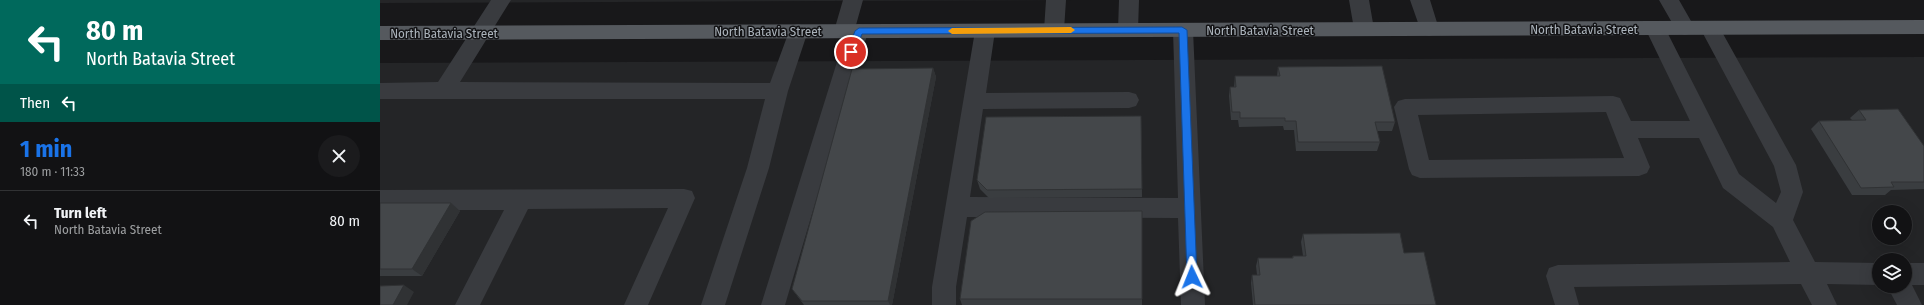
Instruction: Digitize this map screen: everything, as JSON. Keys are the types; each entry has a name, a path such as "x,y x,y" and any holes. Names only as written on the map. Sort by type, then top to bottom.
{"main road":[{"name":"North Batavia Street","path":"380,33 1924,27"}],"street":[{"path":"444,90 501,0"},
{"path":"773,305 847,62 853,0"},
{"path":"1054,30 1056,0"},
{"path":"1128,30 1129,0"},
{"path":"1359,0 1364,29"},
{"path":"1420,0 1429,29"},
{"path":"1669,0 1684,28"},
{"path":"1655,28 1731,181 1781,220 1824,305"},
{"path":"1710,28 1785,165 1792,192 1781,220"},
{"path":"1182,30 1194,305"},
{"path":"713,305 758,168 778,90 798,31"},
{"path":"944,305 944,287 985,31"},
{"path":"380,91 778,90"},
{"path":"974,101 1129,100"},
{"path":"1613,104 1624,130 1639,167 1420,169 1405,107 1613,104"},
{"path":"1624,130 1705,129"},
{"path":"380,200 684,198 636,305"},
{"path":"467,305 521,200"},
{"path":"957,207 1190,208"},
{"path":"1567,305 1558,276 1808,273 1872,274"},
{"path":"1912,274 1924,274"},
{"path":"1903,293 1910,305"}],"shaded area":[{"path":"380,0 1081,0 380,3"},
{"path":"1924,57 1924,305 380,305 380,63"}],"building":[{"path":"1382,66 1395,122 1375,122 1380,142 1298,142 1296,121 1285,121 1285,118 1240,118 1240,112 1232,112 1230,87 1236,87 1235,76 1280,76 1278,67"},
{"path":"933,68 888,301 802,301 792,289 852,69"},
{"path":"1898,109 1924,146 1924,182 1891,182 1894,187 1861,188 1819,121 1866,120 1859,110"},
{"path":"1141,116 1142,189 987,190 977,180 986,117"},
{"path":"380,203 451,203 412,269 380,269"},
{"path":"1142,211 1142,299 960,299 971,221 985,212"},
{"path":"1400,233 1404,253 1424,252 1436,305 1255,305 1252,275 1260,275 1258,258 1293,258 1293,256 1306,256 1303,234"},
{"path":"404,285 393,305 380,305 380,286"}],"slow traffic":[{"path":"952,31 1071,30"}],"route":[{"path":"851,52 859,31 1182,30 1192,277"}]}
